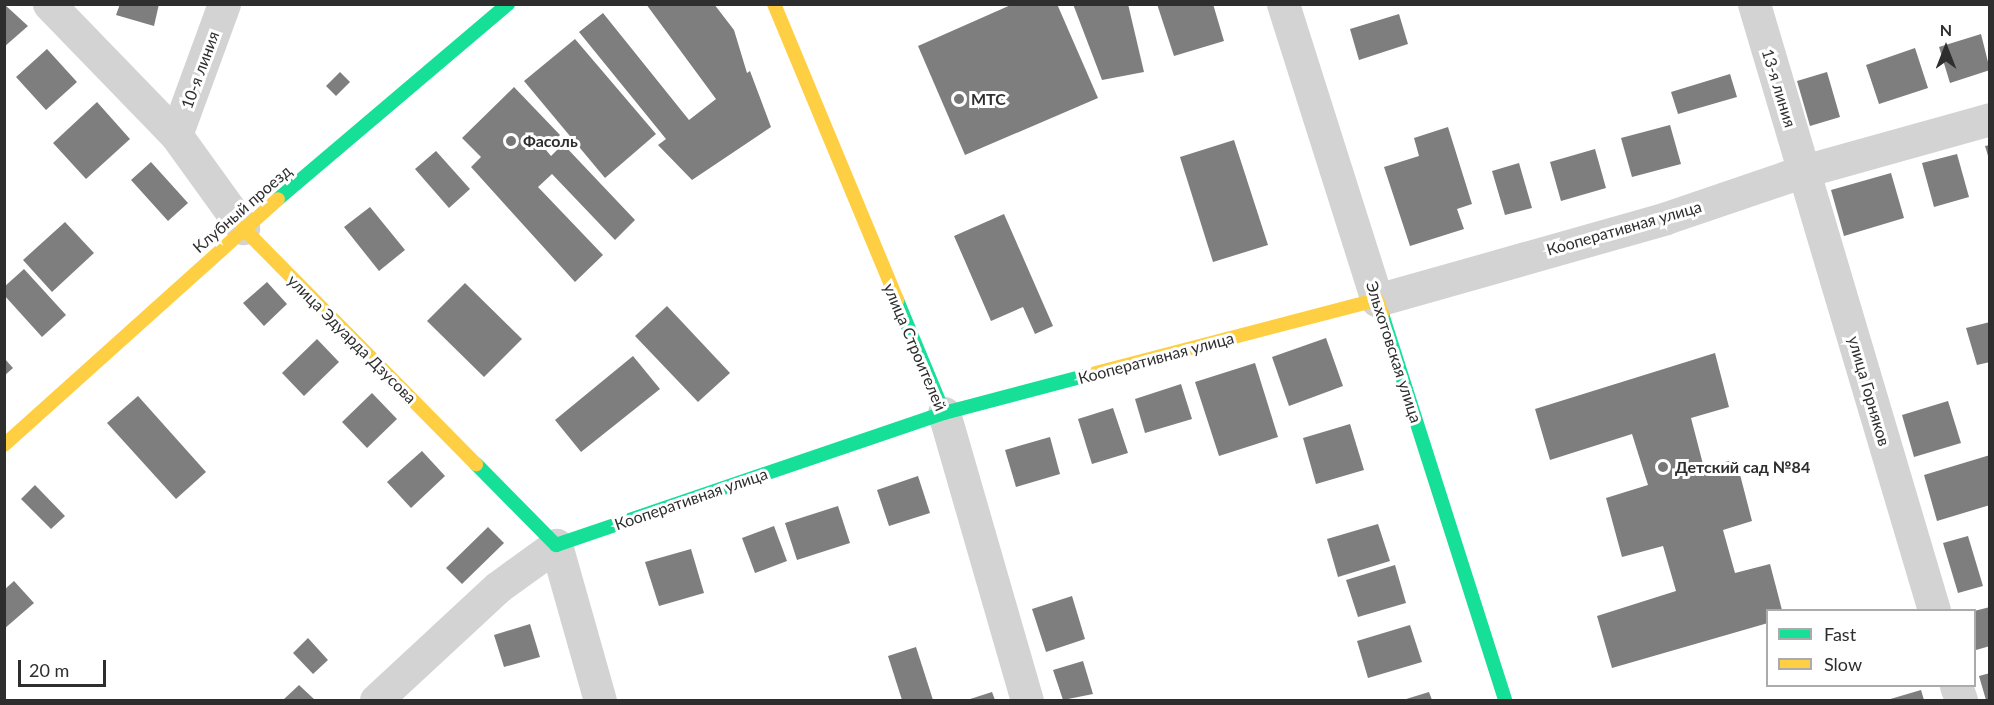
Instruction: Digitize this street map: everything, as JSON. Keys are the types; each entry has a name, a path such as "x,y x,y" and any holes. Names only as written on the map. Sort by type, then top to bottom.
{"street":[{"name":"улица Эдуарда Дзусова","path":"50,4 176,135 243,228 556,545 600,700"},
{"name":"10-я линия","path":"176,135 224,4"},
{"name":"Клубный проезд","path":"4,445 243,228 508,4"},
{"name":"улица Строителей","path":"774,4 944,413 1027,700"},
{"name":"Эльхотовская улица","path":"1283,4 1505,700"},
{"name":"13-я линия","path":"1754,4 1804,171"},
{"name":"Кооперативная улица","path":"376,700 498,587 556,545 944,413 1377,300 1666,218 1804,171 1989,119"},
{"name":"улица Горняков","path":"1804,171 1934,609"}],"building":[{"path":"4,4 28,26 4,47"},
{"path":"120,4 159,4 154,26 116,15"},
{"path":"646,4 714,4 734,30 747,73 750,71 771,127 692,180 658,145 666,139 579,32 603,13 689,120 716,99"},
{"path":"1013,4 1057,4 1098,98 965,155 918,46"},
{"path":"1073,4 1128,4 1144,72 1102,80"},
{"path":"1157,4 1213,4 1224,41 1174,56"},
{"path":"1399,14 1408,44 1359,60 1350,29"},
{"path":"1981,34 1990,70 1950,83 1939,47"},
{"path":"575,39 656,134 605,178 524,81"},
{"path":"1915,48 1928,88 1879,104 1866,65"},
{"path":"47,49 77,82 46,110 16,77"},
{"path":"340,72 350,82 336,96 326,86"},
{"path":"1827,72 1840,117 1810,126 1797,81"},
{"path":"1730,74 1737,97 1678,114 1671,92"},
{"path":"514,87 560,135 546,150 551,156 563,144 635,220 615,240 552,174 538,187 603,255 575,282 471,167 481,157 462,138"},
{"path":"97,102 130,139 86,179 53,143"},
{"path":"1670,125 1681,164 1632,177 1621,138"},
{"path":"1448,127 1472,204 1457,209 1464,229 1410,246 1384,167 1419,156 1414,138"},
{"path":"1234,140 1268,245 1213,262 1180,157"},
{"path":"1990,145 1990,159 1989,159 1985,146"},
{"path":"1595,149 1606,188 1561,201 1550,162"},
{"path":"436,151 470,189 449,208 415,169"},
{"path":"1957,154 1969,197 1934,207 1922,163"},
{"path":"151,162 188,203 168,221 131,180"},
{"path":"1519,163 1532,208 1505,215 1492,171"},
{"path":"1891,173 1904,218 1844,236 1831,190"},
{"path":"370,207 405,250 379,271 344,227"},
{"path":"1004,214 1053,326 1035,334 1023,307 991,321 954,236"},
{"path":"65,222 94,253 52,292 23,260"},
{"path":"24,269 66,315 42,337 4,295 4,287"},
{"path":"267,282 287,304 264,326 243,303"},
{"path":"465,283 522,339 484,377 427,321"},
{"path":"667,306 730,373 698,402 635,336"},
{"path":"1990,322 1990,362 1977,365 1966,328"},
{"path":"1326,338 1343,386 1289,406 1272,357"},
{"path":"317,339 339,362 304,396 282,373"},
{"path":"1715,353 1729,407 1691,418 1704,468 1736,459 1752,521 1723,530 1735,573 1770,564 1782,609 1766,609 1766,624 1612,668 1597,616 1676,591 1663,546 1622,557 1606,498 1648,485 1632,434 1550,460 1535,409"},
{"path":"633,356 660,389 581,452 555,420"},
{"path":"4,358 13,368 4,376"},
{"path":"1255,363 1278,437 1219,456 1195,382"},
{"path":"1181,384 1192,419 1145,433 1135,399"},
{"path":"372,393 397,419 367,448 342,422"},
{"path":"138,396 206,472 176,499 107,423"},
{"path":"1948,401 1961,443 1914,457 1902,415"},
{"path":"1113,408 1128,453 1092,464 1078,419"},
{"path":"1350,424 1364,470 1316,484 1303,438"},
{"path":"1050,437 1060,474 1016,487 1005,450"},
{"path":"422,451 445,476 411,508 387,482"},
{"path":"1990,455 1990,505 1937,521 1924,475"},
{"path":"918,476 930,513 889,526 877,490"},
{"path":"35,485 65,516 51,529 21,499"},
{"path":"838,506 850,543 797,560 785,523"},
{"path":"1378,524 1390,561 1338,577 1327,539"},
{"path":"774,526 787,561 755,573 742,538"},
{"path":"488,527 504,543 462,584 446,568"},
{"path":"1968,536 1983,586 1958,593 1943,543"},
{"path":"691,549 704,593 659,606 645,562"},
{"path":"1395,565 1406,603 1358,617 1346,580"},
{"path":"14,581 34,603 4,629 4,590"},
{"path":"1072,596 1085,639 1046,652 1032,609"},
{"path":"1990,607 1990,646 1976,650 1976,610"},
{"path":"530,624 540,657 504,667 494,635"},
{"path":"1410,625 1422,662 1368,678 1357,641"},
{"path":"308,638 328,660 313,674 293,653"},
{"path":"916,647 933,700 902,700 888,656"},
{"path":"1083,661 1093,694 1063,700 1053,670"},
{"path":"1990,673 1990,700 1986,700 1979,676"},
{"path":"299,685 315,700 283,700"},
{"path":"1921,690 1924,700 1887,700"},
{"path":"992,692 995,700 967,700"},
{"path":"1429,692 1432,700 1403,700"}],"traffic: fast":[{"path":"278,199 508,4"},
{"path":"897,300 944,413"},
{"path":"1382,314 1505,700"},
{"path":"476,464 556,545 944,413 1092,374"}],"traffic: slow":[{"path":"774,4 897,300"},
{"path":"4,445 278,199"},
{"path":"243,228 476,464"},
{"path":"1092,374 1377,300 1382,314"}],"place":[{"name":"МТС","path":"959,99"},
{"name":"Фасоль","path":"511,141"},
{"name":"Детский сад №84","path":"1663,467"}]}
